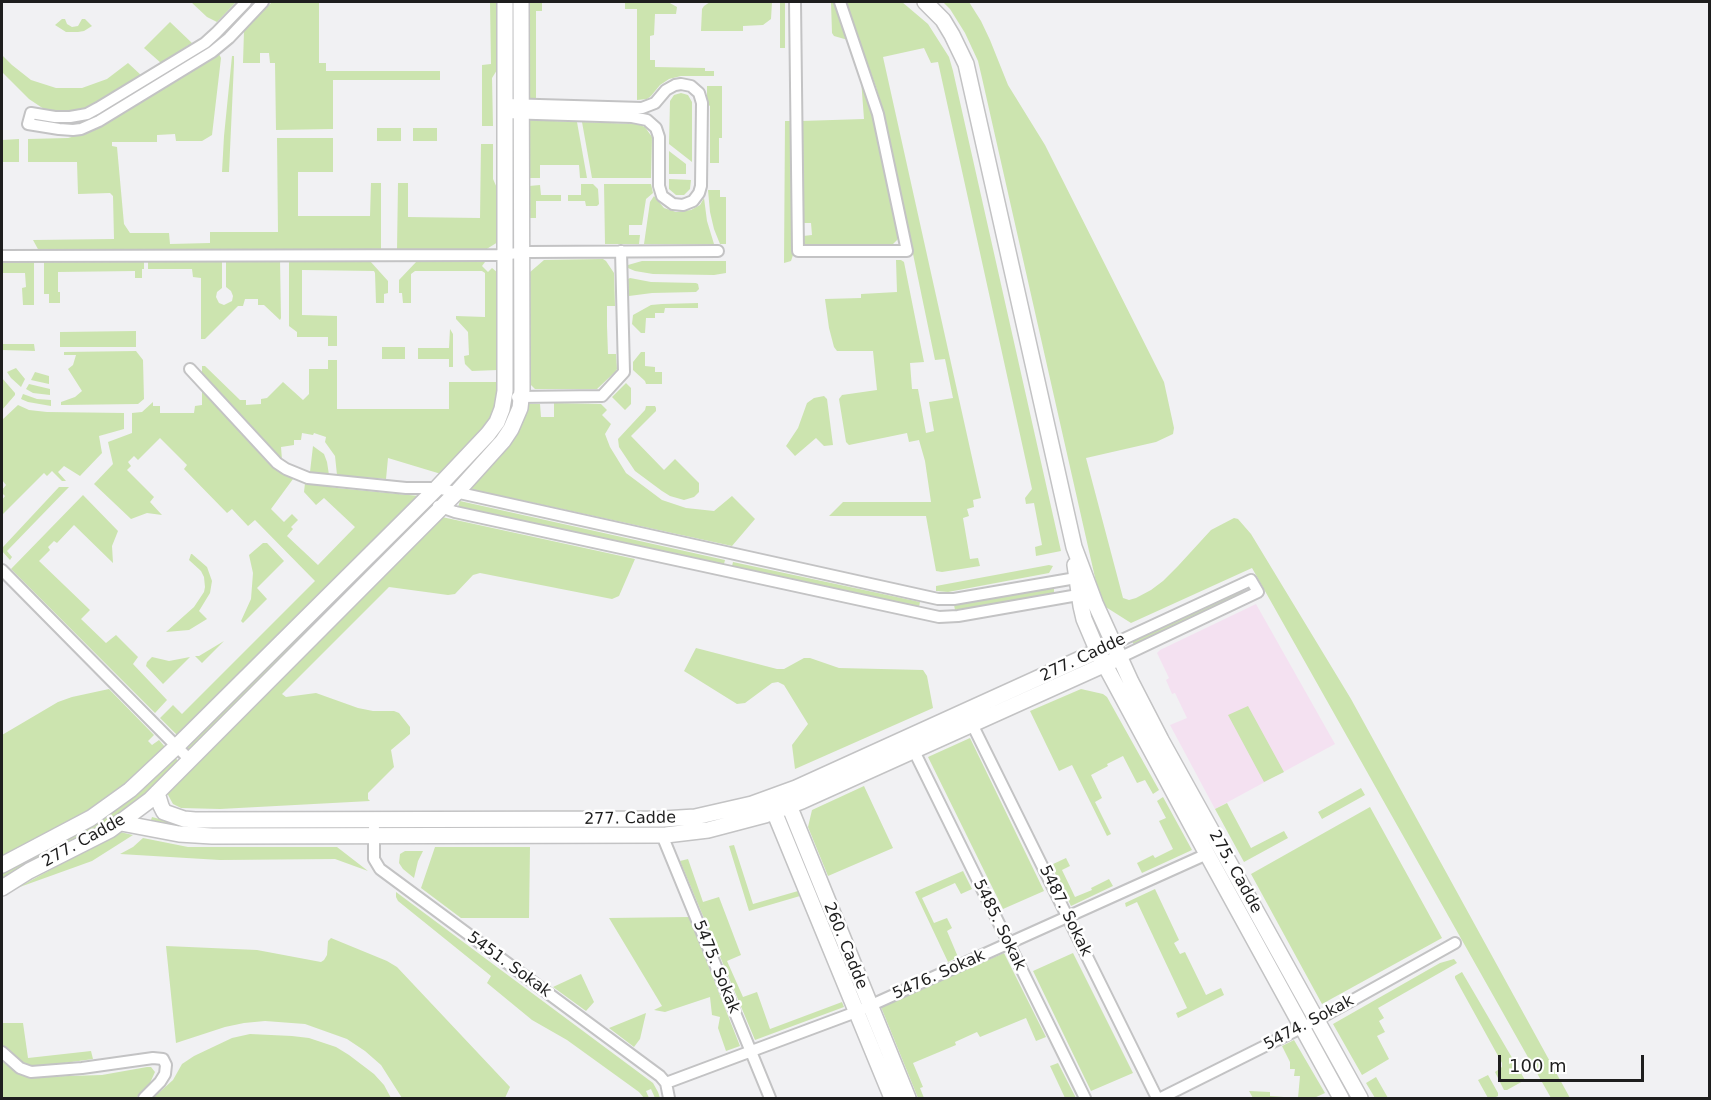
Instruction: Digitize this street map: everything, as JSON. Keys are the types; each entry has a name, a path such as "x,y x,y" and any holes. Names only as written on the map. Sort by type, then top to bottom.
{"street":[{"path":"246,2 205,43 98,108 87,114 70,117 32,113 28,124 73,130 90,126 212,52 229,38 263,2"},
{"path":"504,2 505,398 602,396 624,372 621,251"},
{"path":"157,793 442,508 509,433 517,417 522,397 521,2"},
{"path":"795,2 798,251 907,251 878,114 840,2"},
{"path":"925,2 943,20 952,35 963,57 971,82 1074,548"},
{"path":"504,108 637,117 650,122 656,128 659,137 659,182 664,198 673,204 687,204 697,196 701,186 702,103 700,96 691,86 678,84 668,88 657,101 649,106 638,108 521,109"},
{"path":"649,106 650,122"},
{"path":"2,256 505,255 522,252 718,251"},
{"path":"190,369 273,458 285,469 301,476 431,493 457,492 946,600 1076,578"},
{"name":"277. Cadde","path":"2,866 104,810 147,774 431,493 493,428 505,398"},
{"path":"431,493 442,508 463,514 933,616 948,618 1078,595"},
{"name":"275. Cadde","path":"1074,548 1078,595 1084,620 1101,658 1341,1098"},
{"name":"275. Cadde","path":"1074,548 1116,651 1167,750 1360,1098"},
{"path":"2,570 190,760"},
{"name":"277. Cadde","path":"787,800 1116,651 1258,592 1251,580 1116,651"},
{"path":"931,597 933,616"},
{"name":"277. Cadde","path":"121,823 189,835 662,836 715,829 771,805 914,751 1101,658"},
{"name":"5487. Sokak","path":"972,724 1159,1098"},
{"name":"5485. Sokak","path":"914,751 1085,1098"},
{"name":"277. Cadde","path":"2,888 23,874 121,823 157,793 164,812 184,819 671,819 771,805"},
{"name":"260. Cadde","path":"787,800 863,1009 892,1098"},
{"name":"260. Cadde","path":"771,805 863,1009 908,1098"},
{"name":"5451. Sokak","path":"374,819 376,862 385,873 655,1072 666,1083"},
{"name":"5475. Sokak","path":"662,836 770,1098"},
{"name":"5476. Sokak","path":"666,1083 863,1009 1207,854"},
{"name":"5474. Sokak","path":"1159,1098 1302,1028 1455,943"},
{"path":"2,1052 20,1068 31,1072 82,1068 153,1058 163,1059 166,1065 165,1074 144,1098"},
{"path":"666,1083 669,1098"}],"shaded area":[{"path":"1256,604 1335,744 1215,809 1170,725 1187,718 1175,693 1172,694 1166,680 1169,678 1157,653"}],"green space":[{"path":"191,2 236,2 217,22 207,17"},
{"path":"272,2 319,2 319,63 326,63 326,71 440,71 440,80 333,80 333,129 276,130 275,63 270,63 269,53 260,53 260,63 243,63 244,31"},
{"path":"490,2 497,2 497,70 492,78 493,126 482,126 482,65 491,64"},
{"path":"529,2 542,2 542,11 536,11 536,99 529,99"},
{"path":"625,2 668,2 677,7 676,14 655,14 654,35 650,36 650,60 655,60 655,67 705,68 705,71 714,71 714,76 681,76 669,79 647,99 637,100 637,9 625,9"},
{"path":"710,2 772,2 771,19 763,25 743,26 743,31 701,31 702,9"},
{"path":"780,2 785,2 785,48 780,48"},
{"path":"831,2 835,2 848,40 834,36 832,33"},
{"path":"845,2 902,2 928,24 949,57 1061,551 1036,556 1035,547 1042,545 1034,503 1026,504 1025,498 1032,489 938,62 931,63 924,48 883,57 981,498 973,500 974,507 967,509 969,516 963,518 970,559 978,558 980,566 936,571 926,516 829,516 843,502 931,502 925,461 919,440 909,442 907,433 849,445 846,442 839,399 842,395 877,390 873,351 837,351 829,328 825,299 861,298 861,294 897,292 896,260 904,262 924,362 910,363 912,389 918,389 926,433 934,431 929,402 953,398 945,359 935,360 885,119 876,87"},
{"path":"943,2 969,2 981,21 1008,85 1045,145 1164,382 1174,428 1173,434 1156,442 1086,458 1123,598 1129,600 1136,598 1151,590 1178,566 1211,530 1234,518 1238,519 1251,534 1351,699 1570,1098 1551,1098 1252,568 1131,623 1101,604 978,61 965,33"},
{"path":"65,19 72,27 78,26 82,19 92,26 84,31 66,32 55,25"},
{"path":"170,22 192,43 161,63 144,48"},
{"path":"208,47 209,49 97,118 83,123 64,125 64,122 96,116"},
{"path":"219,54 221,58 212,135 202,141 176,141 175,134 157,135 157,142 112,142 112,146 117,147 124,224 130,233 169,233 170,244 210,243 210,232 278,232 277,138 333,138 333,172 298,172 298,216 370,216 371,183 381,183 381,250 39,251 33,240 114,239 113,196 110,193 78,194 77,162 28,162 28,139 68,138 89,132"},
{"path":"2,55 31,80 56,88 82,88 107,79 128,63 142,76 96,105 85,109 51,111 29,99 2,72"},
{"path":"232,56 234,56 234,63 229,172 222,172 224,136"},
{"path":"861,79 874,119 898,239 893,244 803,245 803,236 812,235 811,223 803,223 801,121 864,119"},
{"path":"707,86 722,86 722,138 719,138 719,163 710,163 710,106 707,104"},
{"path":"681,93 688,95 692,102 692,162 669,144 670,101 674,95"},
{"path":"510,120 516,120 516,237 511,237"},
{"path":"529,120 577,122 587,178 580,178 579,165 540,165 540,178 529,178"},
{"path":"785,121 792,121 793,255 791,261 784,263"},
{"path":"582,122 637,124 645,127 652,137 651,178 592,178"},
{"path":"377,128 401,128 401,141 377,141"},
{"path":"413,128 437,128 437,141 413,141"},
{"path":"19,139 19,162 2,162 2,140"},
{"path":"481,144 493,144 498,242 485,250 397,250 398,183 408,183 408,217 480,218"},
{"path":"669,151 686,164 686,174 669,174"},
{"path":"669,179 691,180 690,189 684,195 676,195 669,189"},
{"path":"581,184 593,184 598,189 599,204 597,206 586,206 585,201 568,201 568,195 581,195"},
{"path":"604,184 651,184 653,193 646,199 642,225 629,225 629,235 640,235 639,244 605,244"},
{"path":"540,185 541,195 561,195 561,201 536,201 536,218 529,218 529,186"},
{"path":"708,190 720,190 720,197 726,197 726,244 720,244 714,229"},
{"path":"654,196 664,208 676,212 691,210 700,205 704,198 707,221 714,244 644,244 650,202"},
{"path":"603,259 614,273 615,306 607,306 607,326 608,354 616,354 617,369 597,389 535,389 529,383 529,273 544,260"},
{"path":"144,260 142,278 135,278 135,271 58,272 60,303 49,303 49,294 44,294 44,261"},
{"path":"148,260 222,260 222,288 217,292 216,297 219,303 224,305 232,301 233,296 226,287 226,260 280,260 281,318 280,320 264,305 258,305 258,299 245,299 243,306 238,306 205,339 201,339 201,278 193,277 192,269 148,269"},
{"path":"289,260 370,261 388,281 388,293 384,294 384,303 376,303 374,271 302,270 302,315 337,316 337,346 328,346 328,337 297,337 297,332 289,326"},
{"path":"2,261 34,261 34,305 23,305 22,288 26,287 25,273 2,273"},
{"path":"417,261 484,261 482,266 488,272 492,268 498,273 498,370 472,371 465,364 464,356 469,355 468,332 456,319 456,316 485,317 485,273 482,271 415,271 411,274 411,303 403,303 402,293 399,293 399,280"},
{"path":"642,261 726,261 726,273 714,275 653,274 628,268 628,265"},
{"path":"510,273 516,273 516,384 511,384"},
{"path":"628,279 651,282 696,283 699,289 696,292 629,296"},
{"path":"698,303 698,308 665,308 664,313 655,313 655,318 646,318 645,333 641,333 632,324 633,315 651,305"},
{"path":"450,329 453,334 453,367 449,367 449,359 418,359 418,348 449,348"},
{"path":"136,331 136,347 60,347 60,332"},
{"path":"2,344 34,344 35,351 2,350"},
{"path":"382,347 405,347 405,359 382,359"},
{"path":"136,351 143,360 144,399 138,404 61,405 61,402 75,397 82,391 68,369 73,365 76,355 64,355 64,352"},
{"path":"641,352 645,352 645,366 655,367 655,372 662,372 662,384 646,384 633,370 633,362"},
{"path":"328,360 337,360 337,409 449,409 449,382 499,382 498,399 491,419 441,474 388,458 386,479 337,475 335,456 325,442 326,437 314,433 313,435 302,433 301,440 294,440 294,445 281,447 282,460 202,374 202,366 205,366 240,400 246,400 246,405 261,404 261,399 267,398 283,382 303,400 309,394 309,369 328,369"},
{"path":"16,368 25,379 21,387 7,372"},
{"path":"35,372 49,376 49,384 31,380"},
{"path":"2,378 15,395 2,410"},
{"path":"626,383 631,388 631,404 625,410 612,397"},
{"path":"29,384 50,389 50,395 33,393 26,389"},
{"path":"202,391 268,463 293,479 271,509 284,522 292,514 298,520 291,527 293,529 287,536 318,565 355,527 324,498 316,505 304,492 305,483 419,496 178,736 160,718 173,705 182,714 315,581 255,520 248,526 232,509 227,513 184,469 187,465 160,438 138,460 134,456 128,462 131,466 127,470 154,497 150,502 162,515 147,513 131,519 94,484 113,464 108,442 132,433 132,413 142,412 153,402 153,406 160,406 160,413 194,413 195,406 202,405"},
{"path":"23,394 37,399 51,400 51,406 21,399"},
{"path":"824,396 827,399 833,445 824,446 816,438 795,456 786,446 798,428 807,403 814,398"},
{"path":"554,403 601,404 607,410 602,415 611,424 605,434 626,473 662,500 686,508 714,511 732,496 755,519 732,546 470,489 517,433 528,404 540,404 541,417 554,417"},
{"path":"18,405 29,410 47,412 124,413 124,429 99,436 102,453 80,476 64,466 58,472 66,481 62,481 52,471 47,476 44,473 2,515 2,500 5,496 2,490 6,485 2,480 2,420"},
{"path":"646,406 655,406 656,411 631,436 664,470 675,459 699,483 699,492 694,497 684,500 662,491 635,471 619,447 618,439 645,410"},
{"path":"313,446 324,454 329,475 310,472"},
{"path":"59,487 69,487 7,551 12,557 10,560 2,551 2,546"},
{"path":"83,495 118,531 112,546 113,563 74,525 57,543 54,541 48,547 50,550 39,561 90,610 81,619 106,643 116,635 138,657 133,664 167,700 155,713 11,569"},
{"path":"460,501 725,560 724,564 458,507"},
{"path":"428,506 432,509 188,753 184,746"},
{"path":"442,517 635,559 619,596 612,599 480,573 473,575 455,594 389,587 282,694 286,697 316,693 358,708 399,713 410,727 410,734 391,750 394,767 368,793 370,801 220,809 181,808 173,804 167,793"},
{"path":"263,543 267,543 284,561 257,588 267,599 243,623 241,621 251,599 253,573 249,555"},
{"path":"191,554 207,567 212,581 210,593 199,611 207,619 189,630 166,632 194,607 204,592 204,577 189,560"},
{"path":"733,562 920,602 919,607 732,566"},
{"path":"1053,566 1049,573 948,592 936,591 936,586"},
{"path":"1054,588 1054,593 955,610 954,605"},
{"path":"1242,590 1244,594 1134,645 1132,641"},
{"path":"224,641 202,663 195,656 199,656"},
{"path":"696,648 777,669 784,669 804,658 810,658 839,668 923,670 927,676 933,708 795,769 792,745 808,724 784,685 778,682 772,683 745,703 737,704 684,671"},
{"path":"152,657 169,661 190,657 163,684 146,666"},
{"path":"109,689 154,735 148,741 152,745 159,740 166,748 107,801 2,860 2,735 58,702"},
{"path":"1081,689 1107,697 1159,790 1153,794 1145,780 1137,783 1123,756 1091,775 1102,798 1095,802 1111,834 1107,836 1072,765 1059,771 1030,711"},
{"path":"1248,706 1284,772 1264,782 1228,715"},
{"path":"970,738 1044,891 1003,909 928,757"},
{"path":"175,757 177,763 146,795 115,818 2,880 2,872"},
{"path":"864,786 893,848 828,876 808,827 812,810"},
{"path":"1361,788 1365,795 1322,819 1318,812"},
{"path":"1163,797 1192,850 1142,873 1137,863 1153,855 1155,858 1173,849 1159,821 1166,818 1157,801"},
{"path":"1227,803 1251,848 1284,831 1288,838 1244,862 1215,809"},
{"path":"1370,807 1442,938 1322,1004 1251,874"},
{"path":"755,808 715,822 663,829 384,830 384,826"},
{"path":"152,817 186,826 351,826 351,830 186,829 151,820"},
{"path":"120,832 133,835 92,861 17,888"},
{"path":"143,838 188,847 337,847 368,871 335,859 220,860 120,854"},
{"path":"734,845 753,904 798,891 800,896 749,911 729,846"},
{"path":"435,847 530,847 529,918 461,918 421,888"},
{"path":"405,851 423,851 414,878 399,863 400,854"},
{"path":"1066,858 1070,866 1062,870 1075,897 1109,879 1113,886 1071,906 1051,865"},
{"path":"688,859 703,902 719,897 741,955 727,961 743,997 757,992 770,1029 842,1002 844,1007 755,1040 680,861"},
{"path":"963,871 972,889 961,894 955,883 922,898 934,923 947,918 952,928 947,931 958,957 948,962 915,892"},
{"path":"1155,889 1179,940 1174,943 1180,954 1185,952 1206,995 1221,988 1224,995 1178,1018 1176,1013 1187,1008 1137,902 1126,907 1125,903"},
{"path":"396,892 653,1083 660,1098 655,1098 651,1089 646,1091 649,1098 644,1098 567,1040 532,1020 487,983 491,976 398,901"},
{"path":"689,917 740,1046 726,1051 718,1028 720,1017 712,1015 710,997 665,1012 654,1010 662,1006 609,918"},
{"path":"331,938 397,967 510,1087 505,1098 402,1098 381,1065 365,1051 347,1039 305,1024 265,1021 244,1023 176,1043 166,946 257,950 321,962 327,955 328,941"},
{"path":"1004,953 1046,1037 1036,1041 1026,1018 980,1037 977,1032 955,1042 956,1045 913,1063 923,1087 920,1088 924,1098 918,1098 881,1007"},
{"path":"1073,953 1133,1073 1091,1091 1033,971"},
{"path":"1454,959 1457,963 1378,1008 1384,1018 1379,1021 1385,1032 1377,1036 1389,1059 1362,1075 1333,1024 1440,963"},
{"path":"1462,972 1525,1080 1507,1090 1504,1090 1495,1072 1502,1067 1502,1063 1455,978"},
{"path":"581,974 594,1002 586,1011 553,987"},
{"path":"646,1013 640,1039 634,1047 609,1028"},
{"path":"2,1023 23,1023 28,1058 91,1051 93,1059 30,1066 2,1046"},
{"path":"250,1034 309,1038 336,1047 374,1074 384,1085 391,1098 153,1098 173,1080 182,1064 194,1056 232,1038"},
{"path":"1294,1040 1325,1093 1314,1098 1298,1098 1300,1076 1294,1076 1295,1069 1290,1069 1290,1062 1282,1046"},
{"path":"2,1060 21,1074 35,1077 102,1075 147,1067 151,1067 155,1072 150,1083 136,1098 2,1098"},
{"path":"1058,1063 1076,1098 1065,1098 1050,1066"},
{"path":"1488,1075 1498,1093 1498,1096 1494,1098 1488,1098 1478,1080"},
{"path":"1376,1077 1388,1098 1375,1098 1366,1083"},
{"path":"1249,1091 1270,1092 1270,1096 1298,1098 1253,1098"}]}
